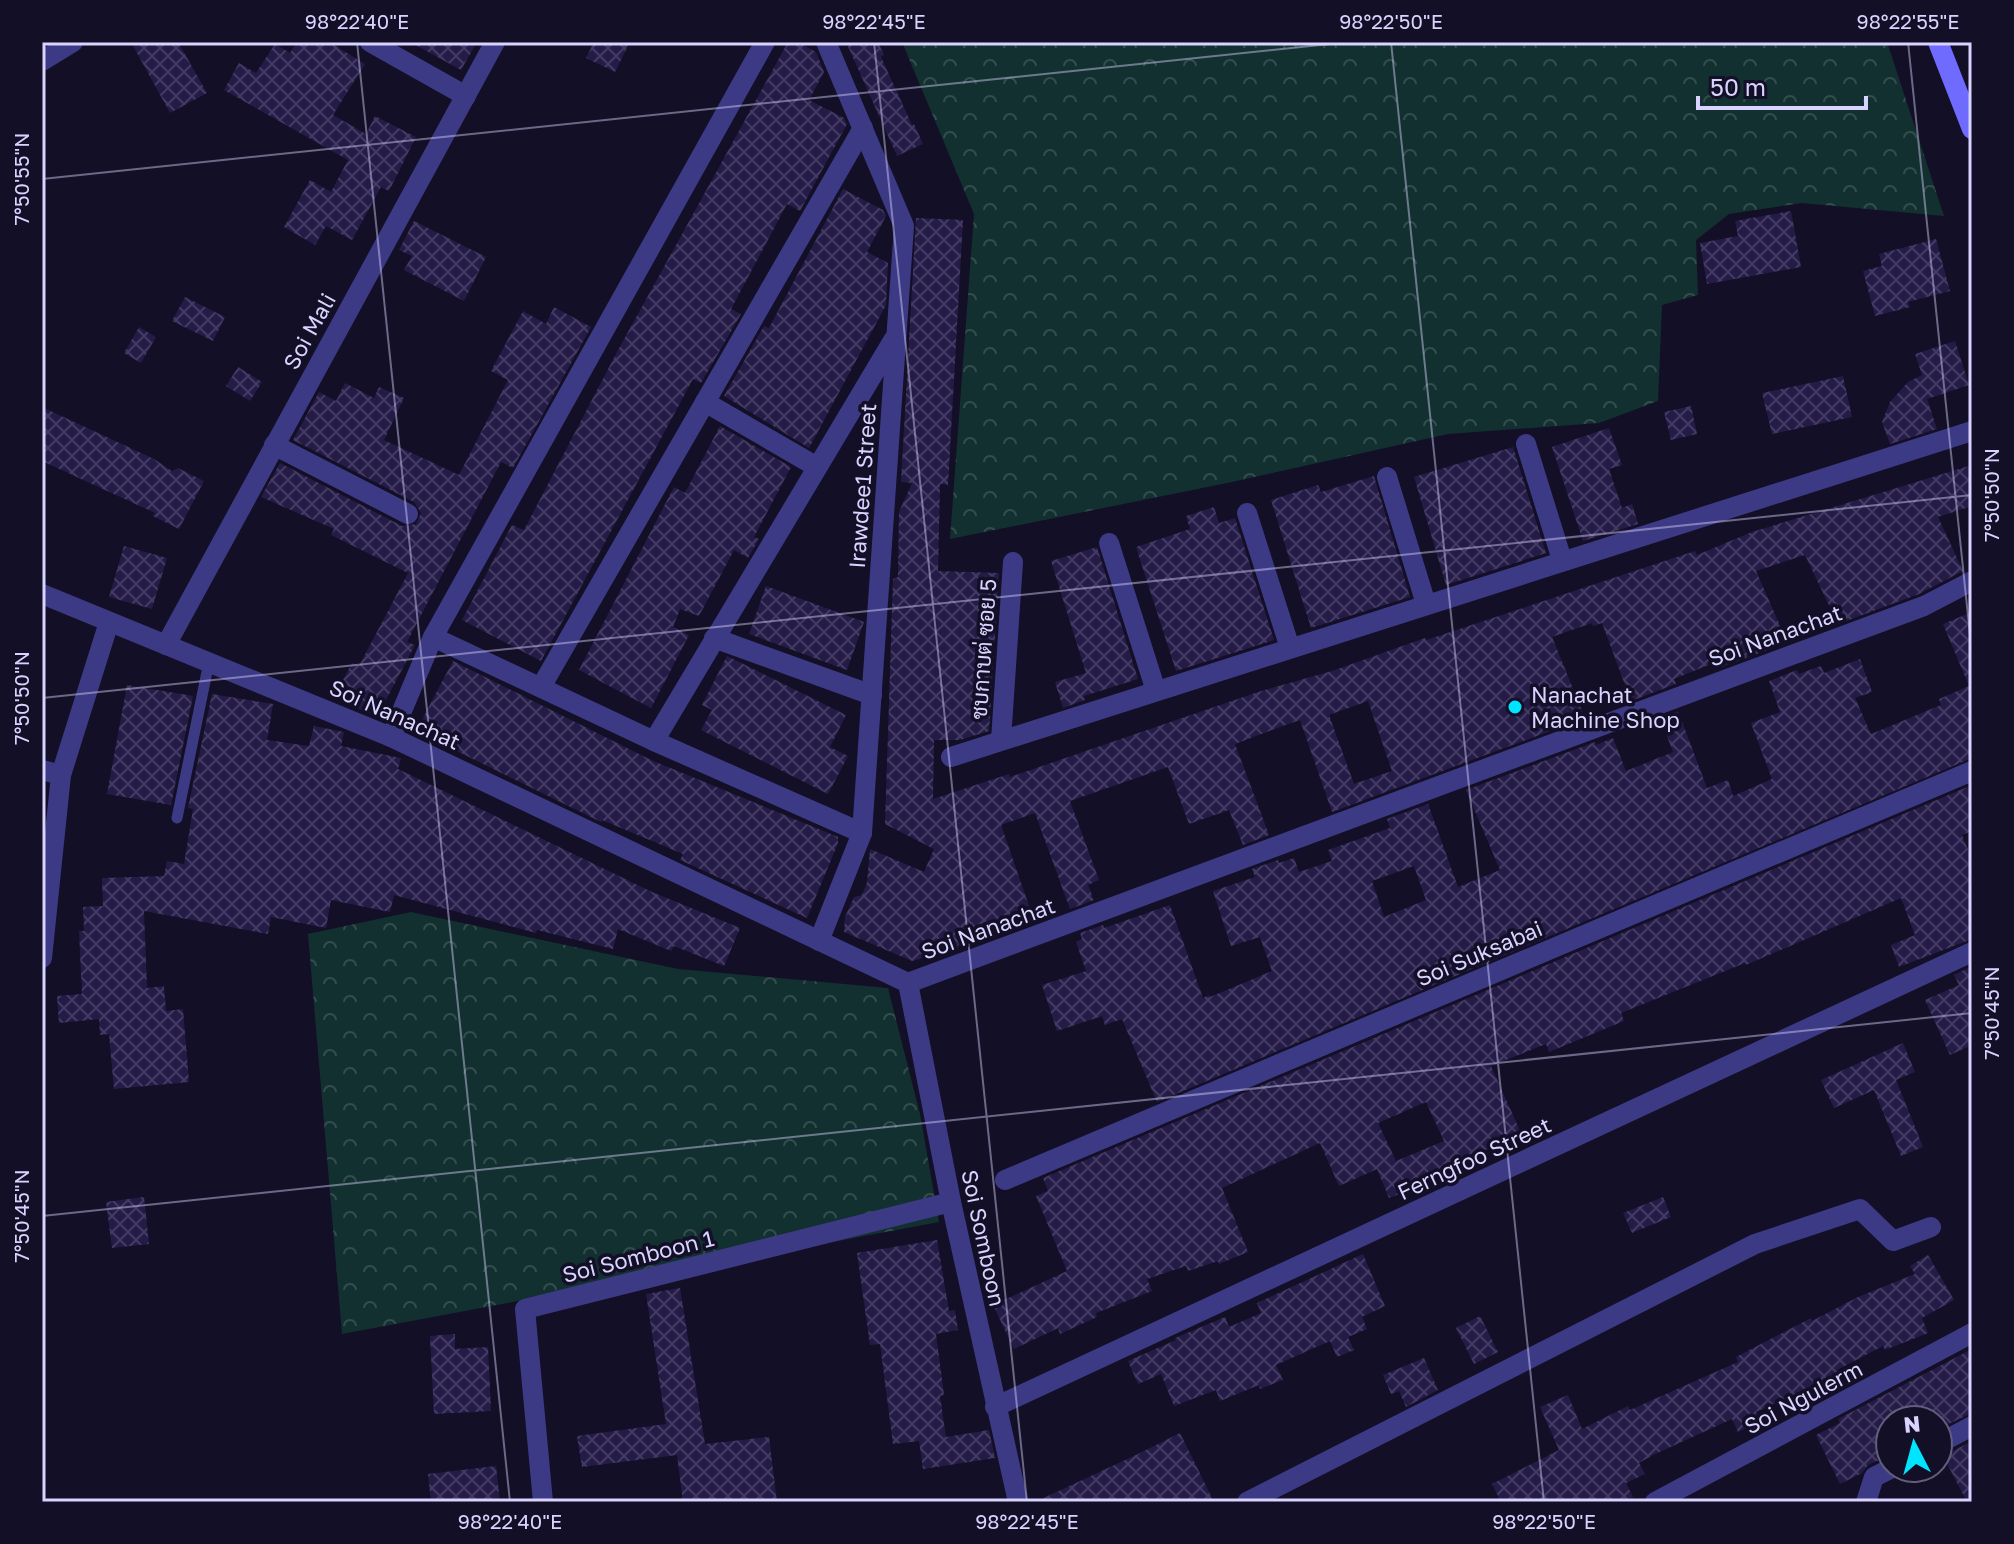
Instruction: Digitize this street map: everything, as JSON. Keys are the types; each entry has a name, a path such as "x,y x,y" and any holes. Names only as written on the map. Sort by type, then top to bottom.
{"main road":[{"path":"1938,42 1972,129"}],"street":[{"path":"42,61 73,42"},
{"path":"370,42 466,96"},
{"name":"Soi Mali","path":"166,645 495,42"},
{"path":"391,737 433,637 765,42"},
{"name":"Irawdee1 Street","path":"819,941 862,833 904,226 826,42"},
{"path":"541,687 863,128"},
{"path":"654,741 897,335"},
{"path":"705,402 817,467"},
{"path":"951,757 1972,431"},
{"path":"1526,444 1562,560"},
{"path":"274,445 408,514"},
{"path":"1387,477 1426,604"},
{"path":"1247,513 1290,648"},
{"path":"1109,543 1156,691"},
{"name":"ชบกาบต่ ซอย 5","path":"1001,740 1013,562"},
{"name":"Soi Nanachat","path":"42,594 391,737 908,983 1924,606 1972,581"},
{"path":"42,958 52,773 109,622"},
{"path":"433,637 654,741 862,833"},
{"path":"714,638 872,695"},
{"name":"Soi Suksabai","path":"1005,1180 1972,771"},
{"name":"Ferngfoo Street","path":"995,1407 1972,952"},
{"name":"Soi Somboon","path":"908,983 951,1202 1018,1502"},
{"name":"Soi Somboon 1","path":"543,1502 525,1309 951,1202"},
{"path":"1247,1502 1755,1244 1860,1209 1893,1241 1931,1227"},
{"name":"Soi Ngulerm","path":"1655,1502 1972,1333"},
{"path":"1954,1436 1972,1426"},
{"path":"1866,1502 1874,1477"}],"lane":[{"path":"177,818 209,662"}],"green space":[{"path":"902,42 1887,42 1944,216 1802,203 1729,214 1696,240 1698,295 1662,305 1658,401 1599,423 1448,434 1232,482 950,539 974,214"},
{"path":"411,912 678,969 888,988 920,1114 939,1222 342,1334 308,934"}],"building":[{"path":"131,42 178,42 207,93 170,113"},
{"path":"297,42 329,42 365,64 333,115 366,134 375,116 416,137 389,191 381,187 352,240 326,226 315,245 284,227 310,180 331,192 348,160 224,90 239,63 256,73 275,44 290,53"},
{"path":"410,42 477,42 461,70"},
{"path":"594,42 630,42 615,72 586,58"},
{"path":"788,42 798,42 816,52 824,72 809,100 844,118 847,124 800,211 787,204 731,309 741,314 701,383 693,379 541,661 462,620 512,525 524,530 617,352"},
{"path":"846,42 878,42 884,55 881,57 923,144 897,156"},
{"path":"843,189 883,210 886,216 867,252 888,263 886,305 809,448 724,396 764,326 769,328"},
{"path":"1791,211 1801,267 1707,284 1700,243 1738,236 1735,221"},
{"path":"916,218 963,220 948,485 940,484 938,571 999,573 989,731 960,740 934,740 933,799 1009,774 1010,777 1258,692 1332,671 1695,551 1697,555 1752,532 1972,465 1972,506 1938,517 1963,571 1919,594 1838,624 1805,555 1756,571 1782,630 1765,638 1770,649 1719,668 1716,662 1674,679 1676,684 1631,701 1602,623 1593,626 1592,623 1552,637 1585,718 1332,812 1300,720 1235,744 1269,835 1243,845 1229,810 1189,824 1168,767 1070,801 1099,880 1088,885 1094,900 1070,909 1035,813 1001,825 1032,923 957,946 958,949 912,961 844,932 845,917 854,897 862,895 867,882 870,849 924,872 934,849 885,824 893,579 898,577 899,512 912,483 901,482","holes":["1368,701 1392,771 1354,784 1329,715"]},
{"path":"414,221 486,257 464,301 404,270 412,256 399,250"},
{"path":"1936,239 1950,291 1908,302 1910,307 1875,316 1863,271 1882,266 1879,254"},
{"path":"185,297 225,317 213,341 172,321"},
{"path":"554,307 591,327 513,468 501,462 407,642 415,645 377,717 334,697 352,663 359,666 408,573 331,535 334,529 261,497 280,463 402,526 416,524 421,513 414,502 293,440 319,392 336,401 345,383 374,398 379,387 404,398 384,440 459,475 508,380 491,371 523,311 546,324"},
{"path":"139,327 156,337 141,363 124,353"},
{"path":"1955,341 1969,385 1927,399 1937,429 1890,444 1882,422 1890,402 1908,382 1922,375 1915,354"},
{"path":"238,367 262,382 250,401 226,386"},
{"path":"1843,376 1852,417 1772,434 1762,393"},
{"path":"1691,406 1697,434 1671,440 1664,412"},
{"path":"42,407 154,459 172,471 178,468 204,481 179,529 153,516 155,513 42,461"},
{"path":"720,426 791,467 754,537 759,539 748,558 734,550 699,616 680,609 673,627 689,635 651,708 579,670 674,487 685,493"},
{"path":"1609,428 1622,465 1609,469 1622,508 1632,504 1638,524 1583,541 1552,447"},
{"path":"1513,447 1546,553 1446,585 1414,477"},
{"path":"1374,476 1410,597 1311,628 1271,500 1318,485 1321,492"},
{"path":"1214,507 1219,523 1235,518 1274,640 1176,671 1136,547 1190,529 1186,516"},
{"path":"124,546 167,558 152,609 109,597"},
{"path":"1097,547 1138,679 1084,696 1085,700 1063,708 1055,682 1086,673 1051,561"},
{"path":"766,586 864,622 847,670 749,634"},
{"path":"1972,612 1972,758 1157,1102 1122,1019 1105,1025 1102,1016 1057,1031 1042,985 1086,971 1076,942 1082,939 1080,933 1170,905 1203,998 1210,997 1272,971 1260,937 1231,946 1213,891 1255,877 1252,869 1294,858 1299,872 1332,861 1328,850 1390,828 1387,819 1428,804 1458,887 1500,870 1466,790 1613,738 1626,771 1673,752 1660,718 1678,711 1707,788 1728,780 1733,796 1772,779 1751,723 1780,712 1769,681 1797,670 1799,674 1821,666 1824,673 1860,659 1872,692 1855,698 1871,734 1941,705 1939,699 1969,686 1943,624","holes":["1414,866 1426,900 1384,917 1372,881"]},
{"path":"727,656 846,715 830,747 848,756 828,794 701,730 712,710 702,705"},
{"path":"453,661 651,760 838,837 807,918 680,860 683,854 601,822 416,731"},
{"path":"127,685 193,696 171,805 107,794"},
{"path":"212,694 273,704 267,740 309,746 314,726 344,732 341,746 401,758 398,769 652,892 740,928 724,966 674,946 671,951 618,929 613,949 537,930 536,933 394,895 390,912 331,900 326,928 271,917 268,934 144,911 147,988 164,986 166,1011 183,1009 189,1082 114,1089 109,1034 100,1035 99,1019 59,1023 57,996 82,994 79,931 84,931 83,907 103,906 102,878 164,876 167,861 184,864 193,809 188,808"},
{"path":"1972,785 1972,831 1962,835 1972,859 1972,939 1899,967 1891,945 1915,935 1901,898 1746,965 1621,1013 1624,1021 1549,1052 1546,1044 1491,1066 1521,1133 1445,1170 1450,1181 1418,1195 1415,1188 1389,1198 1377,1169 1339,1186 1320,1143 1222,1188 1248,1252 1219,1264 1218,1261 1188,1271 1186,1266 1147,1279 1152,1291 1096,1313 1097,1317 1060,1334 1058,1328 1014,1349 993,1305 1067,1271 1036,1196 1048,1191 1043,1178","holes":["1426,1102 1444,1141 1396,1161 1378,1123"]},
{"path":"1972,966 1972,1045 1950,1055 1925,1000 1959,985 1954,975"},
{"path":"1903,1043 1915,1072 1896,1080 1923,1147 1901,1156 1874,1090 1834,1108 1821,1080"},
{"path":"144,1197 149,1244 112,1248 106,1202"},
{"path":"1663,1197 1671,1217 1632,1233 1623,1213"},
{"path":"937,1240 949,1311 955,1310 958,1330 936,1334 946,1437 989,1430 995,1458 923,1469 919,1441 893,1444 880,1344 870,1345 857,1253"},
{"path":"1363,1254 1385,1306 1362,1317 1367,1329 1348,1337 1354,1350 1337,1357 1330,1341 1276,1365 1283,1380 1260,1389 1259,1385 1220,1401 1216,1390 1174,1406 1161,1374 1138,1384 1128,1361 1225,1317 1229,1327 1261,1313 1257,1303"},
{"path":"1928,1255 1954,1300 1922,1318 1928,1333 1885,1350 1883,1346 1837,1370 1840,1375 1756,1412 1760,1422 1738,1432 1732,1419 1653,1455 1639,1463 1645,1474 1626,1483 1633,1497 1622,1502 1501,1502 1492,1484 1559,1450 1540,1407 1568,1395 1582,1429 1628,1406 1630,1410 1738,1362 1736,1357 1811,1318 1812,1321 1858,1297 1915,1274 1910,1266"},
{"path":"680,1288 705,1444 769,1437 777,1502 683,1502 677,1455 582,1467 577,1436 666,1424 646,1294"},
{"path":"1480,1316 1498,1352 1474,1364 1456,1328"},
{"path":"455,1334 455,1349 488,1347 491,1411 434,1414 430,1336"},
{"path":"1972,1349 1972,1413 1954,1421 1954,1404 1874,1404 1874,1462 1862,1473 1840,1484 1816,1435 1840,1423 1838,1419"},
{"path":"1424,1358 1438,1390 1406,1407 1399,1391 1391,1394 1383,1375"},
{"path":"1180,1433 1214,1502 1035,1502 1138,1454"},
{"path":"1972,1441 1972,1502 1967,1502 1954,1477 1954,1450"},
{"path":"496,1466 500,1502 431,1502 428,1474"}],"place":[{"name":"Nanachat Machine Shop","path":"1515,707"}]}
